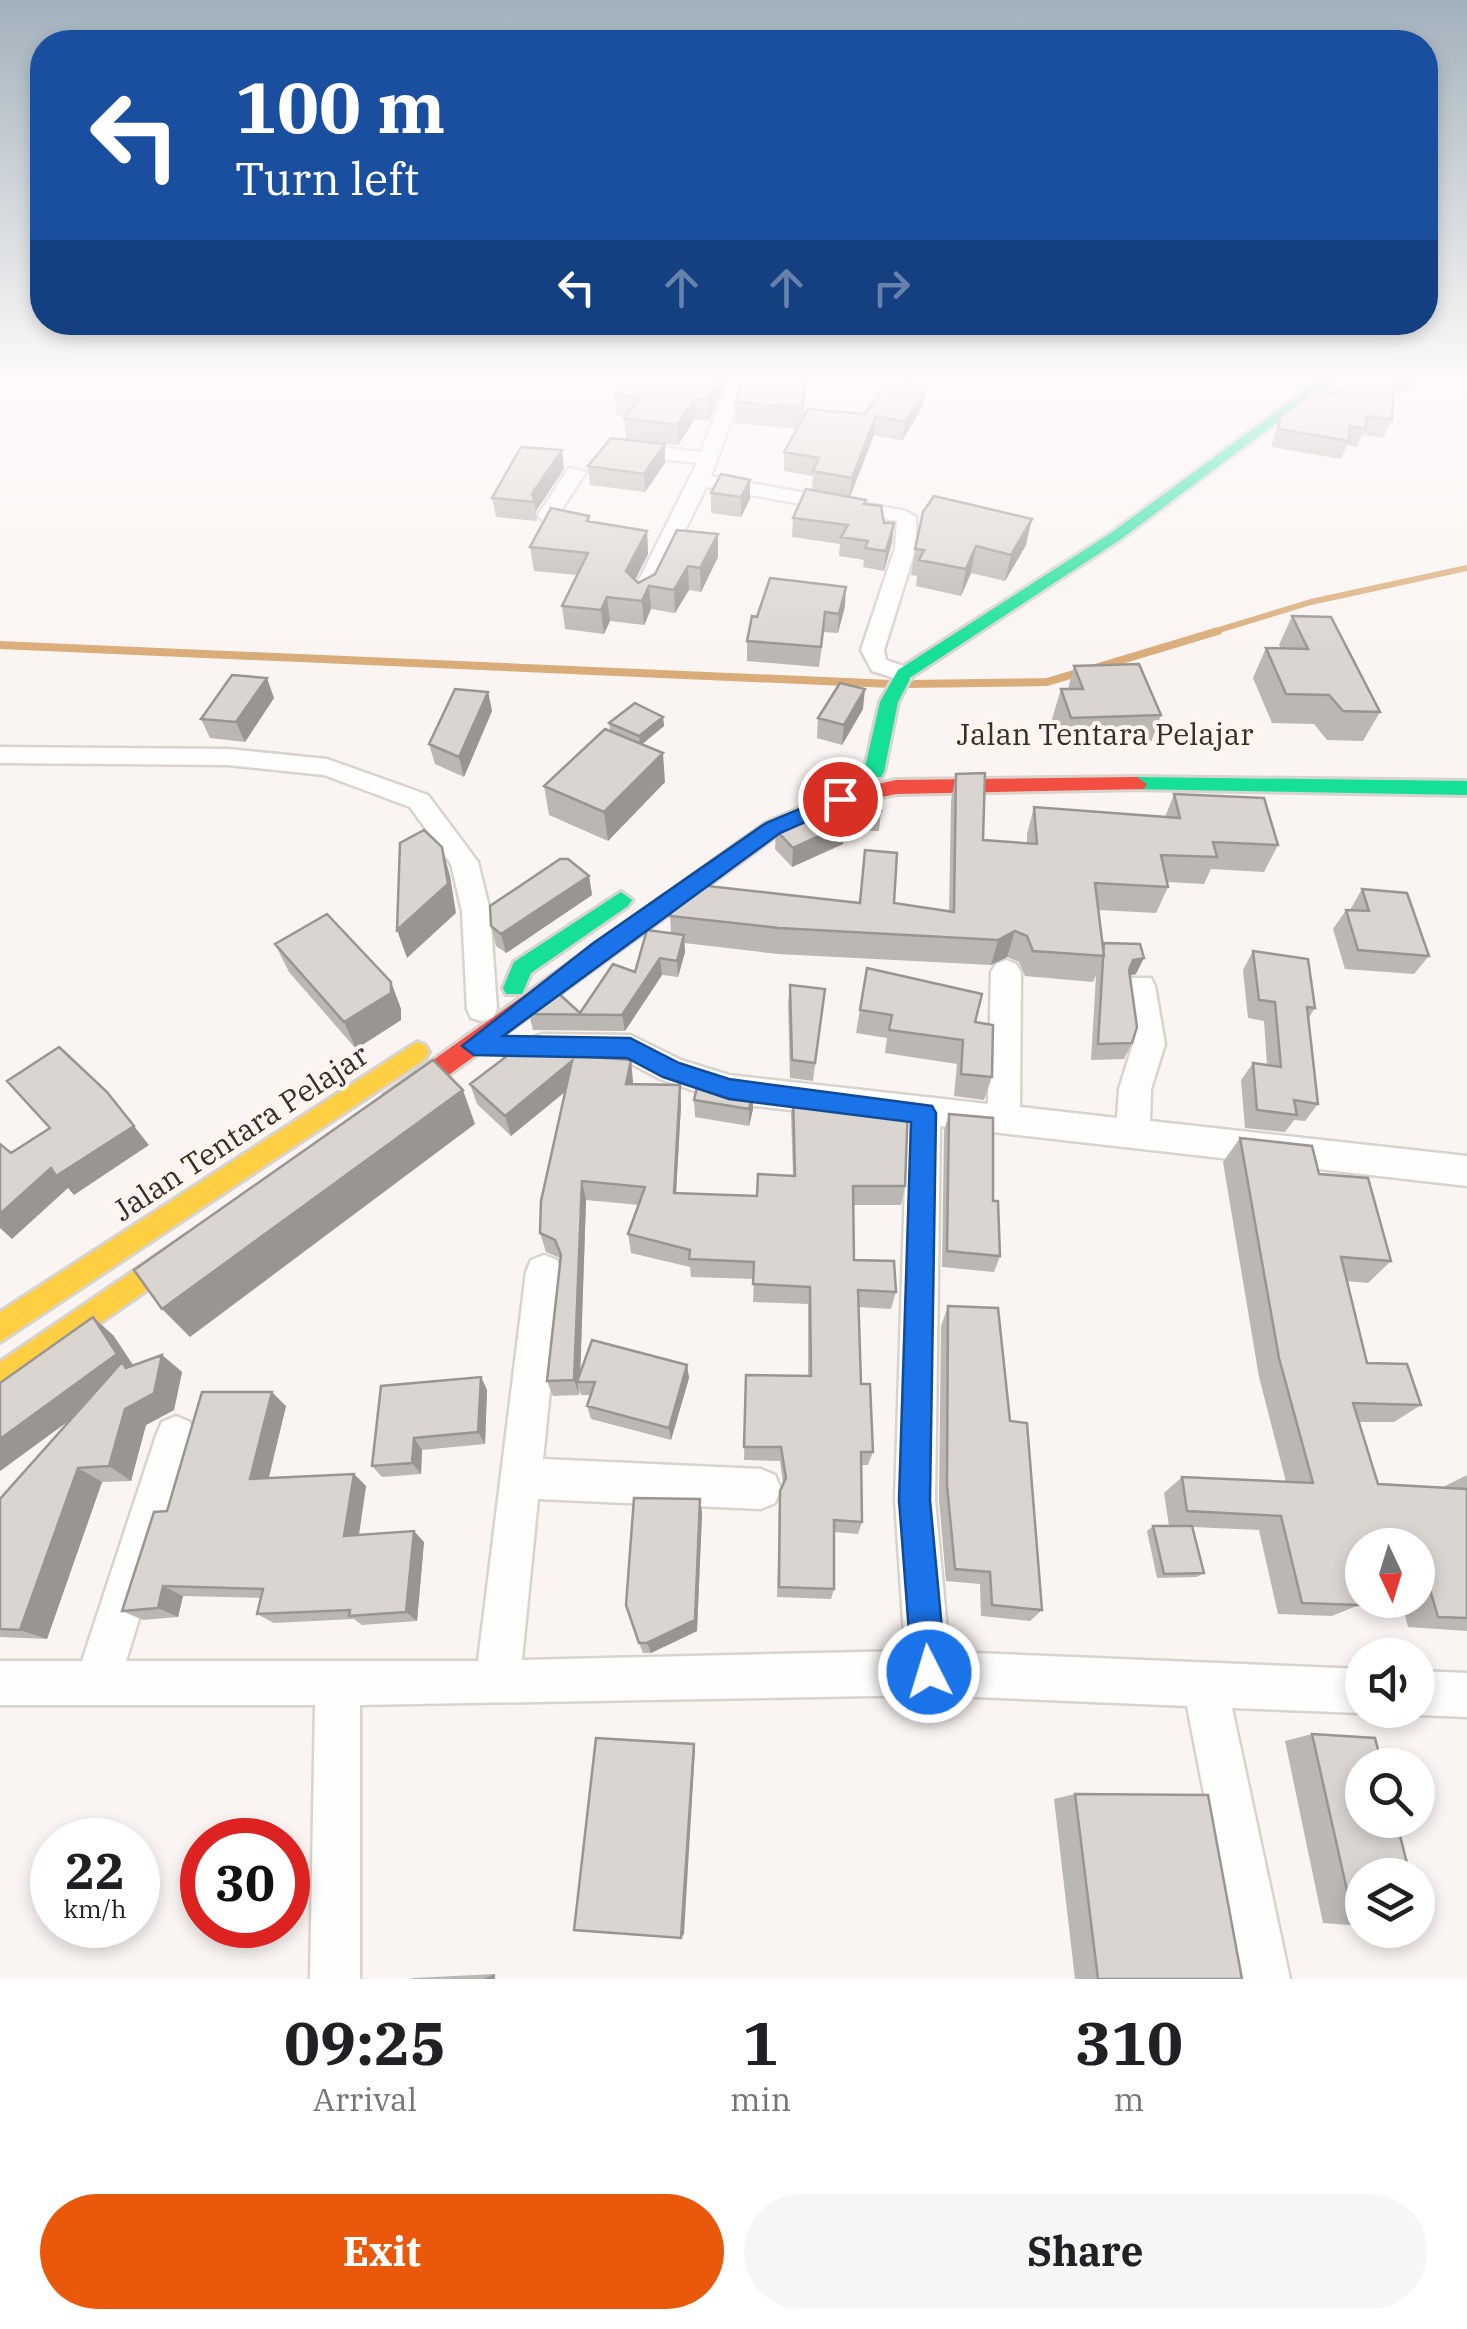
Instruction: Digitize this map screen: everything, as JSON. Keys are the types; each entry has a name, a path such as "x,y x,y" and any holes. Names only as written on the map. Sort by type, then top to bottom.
{"main road":[{"path":"874,772 888,702 904,674 1116,536 1208,468"},
{"name":"Jalan Tentara Pelajar","path":"514,988 540,981 747,836 747,821 813,787 874,772 957,763 1467,766"},
{"path":"381,1110 474,1025 600,950 773,828 840,799 896,787 1021,782 1467,788"},
{"name":"Jalan Tentara Pelajar","path":"474,1025 514,988 522,968 634,891"},
{"name":"Jalan Tentara Pelajar","path":"0,1328 432,1042"},
{"path":"0,1379 210,1230"}],"street":[{"path":"697,468 906,517 909,536 875,638 873,655 881,666 904,674"},
{"path":"642,596 656,546 704,470"},
{"path":"576,472 548,515 556,524 592,532"},
{"path":"0,755 228,757 327,767 418,801 464,862 476,911 474,1025 630,1048 672,1070 729,1089 1467,1171"},
{"path":"1004,1119 1006,972"},
{"path":"1134,1136 1135,1089 1149,1044 1140,986"},
{"path":"924,1113 915,1500 929,1672"},
{"path":"496,1683 544,1272"},
{"path":"97,1682 176,1436"},
{"path":"520,1478 761,1489"},
{"path":"0,1683 496,1683 929,1672 1345,1690"},
{"path":"335,1979 338,1681"},
{"path":"1206,1686 1265,1979"},
{"path":"1435,1694 1467,1695"}],"building":[{"path":"509,468 549,468 532,494 535,502 492,498"},
{"path":"604,468 648,468 644,474"},
{"path":"814,468 856,468 852,478"},
{"path":"721,474 750,480 741,497 711,493"},
{"path":"806,489 881,506 884,523 894,523 886,551 865,548 868,541 841,537 848,525 793,518"},
{"path":"934,496 1032,519 1011,555 976,546 966,569 919,560 924,550 915,549 923,512"},
{"path":"551,508 589,516 587,521 647,531 626,571 638,583 655,574 677,530 718,534 700,568 688,566 674,590 649,586 642,601 607,597 601,610 562,606 588,553 530,547"},
{"path":"770,578 846,587 839,614 825,612 821,647 747,641 752,616 757,617"},
{"path":"1292,616 1331,617 1380,712 1343,711 1329,695 1286,694 1266,648 1308,649"},
{"path":"1139,664 1161,715 1071,718 1061,689 1083,689 1074,666"},
{"path":"232,675 267,678 236,722 201,719"},
{"path":"840,683 865,689 844,725 818,718"},
{"path":"455,689 488,692 459,757 429,744"},
{"path":"635,703 663,717 639,736 609,723"},
{"path":"605,729 663,753 604,812 544,786"},
{"path":"985,773 983,840 1037,844 1034,807 1180,818 1174,794 1264,798 1278,845 1213,842 1217,857 1161,855 1168,887 1095,883 1104,956 1033,951 1027,936 1015,931 998,940 779,928 670,916 675,894 690,884 860,903 865,850 897,853 894,903 954,912 956,774"},
{"path":"878,788 881,811 839,811 845,824 793,848 776,830 851,794"},
{"path":"424,830 442,847 448,884 397,930 400,843"},
{"path":"560,859 568,859 589,876 501,934 491,926 490,906"},
{"path":"1362,889 1407,893 1429,956 1358,950 1346,910 1369,911"},
{"path":"327,914 391,982 391,993 344,1022 275,944"},
{"path":"647,930 684,935 677,961 660,958 622,1015 529,1014 557,992 580,1013 613,964 635,972"},
{"path":"1104,943 1140,944 1144,958 1133,960 1129,970 1137,1027 1132,1043 1098,1044"},
{"path":"1253,951 1308,959 1315,1008 1307,1007 1318,1104 1294,1100 1297,1115 1257,1110 1253,1063 1281,1067 1275,1002 1259,1000"},
{"path":"867,968 982,994 975,1022 993,1025 992,1077 961,1074 963,1040 889,1030 892,1015 860,1010"},
{"path":"790,985 825,989 815,1063 792,1060"},
{"path":"498,1042 579,1043 564,1055 631,1060 626,1084 680,1085 674,1193 757,1196 758,1174 795,1176 793,1093 908,1106 905,1186 853,1186 854,1260 894,1261 896,1292 858,1290 861,1384 870,1384 873,1452 861,1452 862,1522 834,1520 834,1589 779,1587 780,1491 786,1478 781,1447 744,1447 746,1375 811,1376 810,1287 753,1284 754,1262 689,1259 690,1250 628,1234 645,1187 582,1181 574,1380 547,1381 561,1255 555,1240 540,1233 541,1201 572,1061 505,1116 470,1084 511,1053"},
{"path":"59,1047 107,1092 134,1126 56,1176 51,1168 0,1214 0,1144 11,1153 50,1128 7,1081"},
{"path":"433,1060 463,1090 162,1309 134,1270"},
{"path":"699,1079 753,1092 749,1109 694,1100"},
{"path":"949,1114 993,1118 993,1201 998,1201 1000,1256 947,1251"},
{"path":"1240,1138 1312,1146 1319,1174 1368,1178 1391,1261 1341,1257 1367,1363 1407,1364 1421,1405 1353,1403 1378,1484 1467,1489 1467,1618 1438,1617 1435,1528 1345,1528 1345,1605 1302,1603 1281,1516 1187,1511 1182,1477 1313,1483 1279,1358"},
{"path":"948,1306 998,1308 1010,1421 1027,1423 1042,1610 992,1605 990,1572 955,1569 947,1485"},
{"path":"93,1317 117,1354 0,1439 0,1383"},
{"path":"592,1340 687,1365 669,1428 587,1406 595,1382 577,1382"},
{"path":"162,1355 154,1393 125,1409 109,1466 78,1468 20,1630 0,1629 0,1499 122,1362 126,1368"},
{"path":"481,1377 478,1432 414,1438 412,1463 372,1466 381,1386"},
{"path":"202,1392 272,1392 250,1479 354,1474 344,1536 414,1531 406,1612 349,1616 350,1610 257,1614 263,1589 163,1586 158,1608 122,1611 154,1512 167,1511"},
{"path":"634,1498 700,1499 695,1620 647,1643 639,1643 626,1605"},
{"path":"1153,1526 1192,1526 1204,1573 1164,1574"},
{"path":"1312,1734 1375,1738 1378,1748 1345,1748 1345,1838 1401,1838 1406,1858 1345,1858 1345,1881"},
{"path":"596,1738 694,1744 681,1938 574,1930"},
{"path":"1075,1794 1208,1795 1242,1979 1098,1979"}],"waterway":[{"path":"1209,633 1311,602 1467,568"},
{"path":"1095,668 1218,631"},
{"path":"0,645 891,684"},
{"path":"907,684 1047,682 1080,672"}],"traffic: fast":[{"path":"874,772 889,702 904,674 1116,536 1208,468"},
{"path":"1137,784 1467,788"},
{"path":"514,988 522,968 621,900"}],"traffic: slow":[{"path":"0,1328 417,1052"},
{"path":"0,1379 188,1246"}],"traffic: jam":[{"path":"393,1102 773,828 839,799 896,787 1137,784"}],"route":[{"path":"840,799 773,828 600,950 474,1046 630,1048 672,1070 729,1089 924,1113 915,1500 929,1672"}]}
